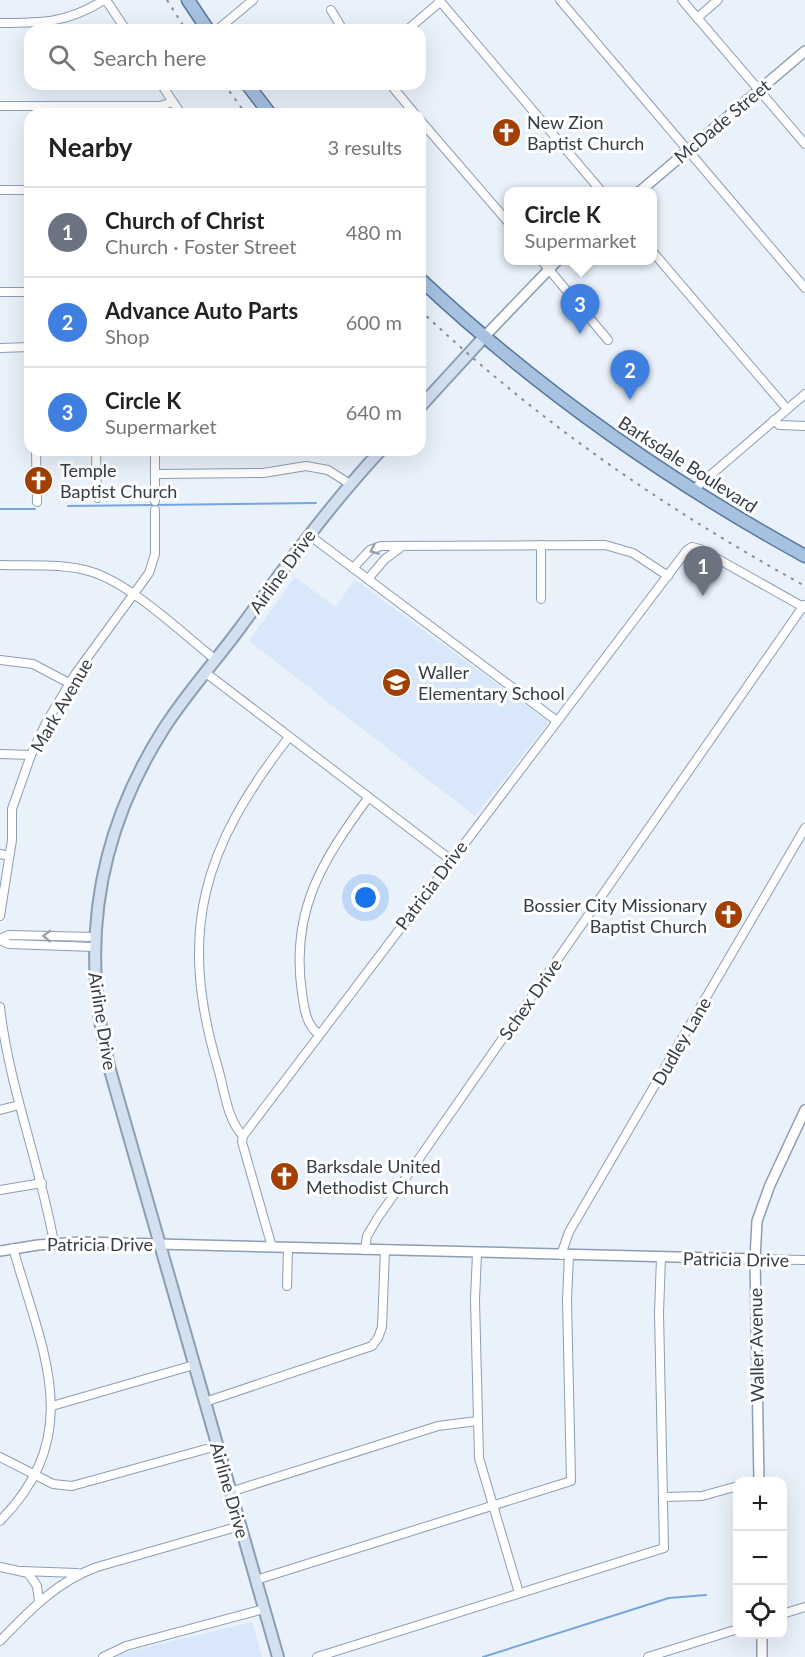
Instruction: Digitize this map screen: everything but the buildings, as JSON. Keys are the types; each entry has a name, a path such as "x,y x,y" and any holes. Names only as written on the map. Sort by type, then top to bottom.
{"main road":[{"path":"188,0 204,24"},
{"path":"252,90 265,108"},
{"name":"Barksdale Boulevard","path":"426,284 485,336 602,430 692,491 805,556"},
{"path":"426,400 485,336"},
{"name":"Airline Drive","path":"278,1657 105,1053 96,997 94,942 104,867 126,801 164,728 309,535 376,456"}],"street":[{"path":"0,23 60,21 83,13 105,0 122,24"},
{"path":"224,24 253,0"},
{"path":"560,0 805,288"},
{"path":"682,0 805,144"},
{"path":"697,18 718,0"},
{"path":"414,24 439,1 598,187"},
{"path":"331,10 339,24"},
{"name":"McDade Street","path":"645,187 805,51"},
{"path":"165,90 177,108"},
{"path":"395,90 410,108"},
{"path":"0,106 160,106 173,102"},
{"path":"426,127 504,217"},
{"path":"0,190 24,190"},
{"path":"657,257 787,409"},
{"path":"544,265 608,340"},
{"path":"485,336 553,265"},
{"path":"0,292 24,292"},
{"path":"0,348 24,348"},
{"path":"692,491 805,394"},
{"path":"774,420 779,424 805,426"},
{"path":"36,456 37,502"},
{"path":"96,456 97,498"},
{"name":"Mark Avenue","path":"0,916 9,856 13,802 31,755 69,683 146,579 154,560 155,456"},
{"path":"155,474 262,473 306,466 328,470 350,484"},
{"path":"309,535 557,721"},
{"path":"541,545 541,599"},
{"path":"353,568 365,554 375,547 597,545 620,549 648,561 668,576"},
{"name":"Patricia Drive","path":"243,1136 687,550 694,547 804,606"},
{"path":"368,579 385,559 400,548"},
{"path":"0,565 81,570 104,577 133,596 216,660"},
{"name":"Schex Drive","path":"365,1250 367,1236 377,1219 804,606"},
{"path":"0,660 33,664 69,683"},
{"path":"206,674 451,860"},
{"path":"272,1247 242,1142 243,1136 233,1120 205,1020 199,978 200,926 208,883 228,827 251,787 289,737"},
{"path":"0,754 31,755"},
{"path":"319,1034 309,1022 301,988 299,947 305,908 330,850 369,798"},
{"name":"Dudley Lane","path":"491,1506 571,1481 567,1300 563,1242 805,828"},
{"path":"0,854 9,856"},
{"path":"0,940 9,944 94,942"},
{"path":"0,1007 1,1024 19,1105 42,1183 54,1243"},
{"path":"0,1110 19,1105"},
{"name":"Waller Avenue","path":"757,1477 755,1259 759,1211 805,1110"},
{"path":"0,1190 42,1183"},
{"name":"Patricia Drive","path":"0,1251 54,1243 159,1244 805,1260"},
{"path":"0,1521 21,1498 35,1475 48,1444 52,1406 49,1374 13,1248"},
{"path":"287,1286 288,1248"},
{"path":"205,1402 372,1346 382,1327 385,1250"},
{"path":"477,1253 477,1421 480,1464 519,1593"},
{"path":"318,1657 664,1548 661,1258"},
{"path":"52,1406 194,1365"},
{"path":"231,1492 438,1426 477,1421"},
{"path":"0,1457 53,1484 72,1486 217,1446"},
{"path":"663,1497 702,1496 733,1487"},
{"path":"256,1580 491,1506"},
{"path":"0,1641 39,1601 61,1584 84,1572 240,1526"},
{"path":"0,1567 22,1571 84,1572"},
{"path":"22,1571 33,1578 39,1592 39,1601"},
{"path":"787,1613 805,1607"},
{"path":"103,1657 126,1646 264,1609"},
{"path":"648,1657 733,1631"},
{"path":"762,1639 762,1657"}],"shaded area":[{"name":"Waller Elementary School","path":"295,577 335,607 355,580 549,722 475,816 249,641"},
{"path":"252,1622 262,1657 115,1657 127,1652"}],"waterway":[{"path":"68,506 316,503"},
{"path":"0,509 35,509"},
{"path":"483,1657 669,1598 706,1595"}],"railway":[{"path":"167,0 182,24"},
{"path":"228,90 242,108"},
{"path":"426,316 464,351 556,426 652,494 805,586"}],"place":[{"name":"New Zion Baptist Church","path":"506,132"},
{"name":"Circle K","path":"580,334"},
{"name":"Advance Auto Parts","path":"630,400"},
{"name":"Temple Baptist Church","path":"39,480"},
{"name":"Church of Christ","path":"703,596"},
{"name":"Waller Elementary School","path":"397,682"},
{"name":"Bossier City Missionary Baptist Church","path":"728,915"},
{"name":"Barksdale United Methodist Church","path":"285,1176"}]}
